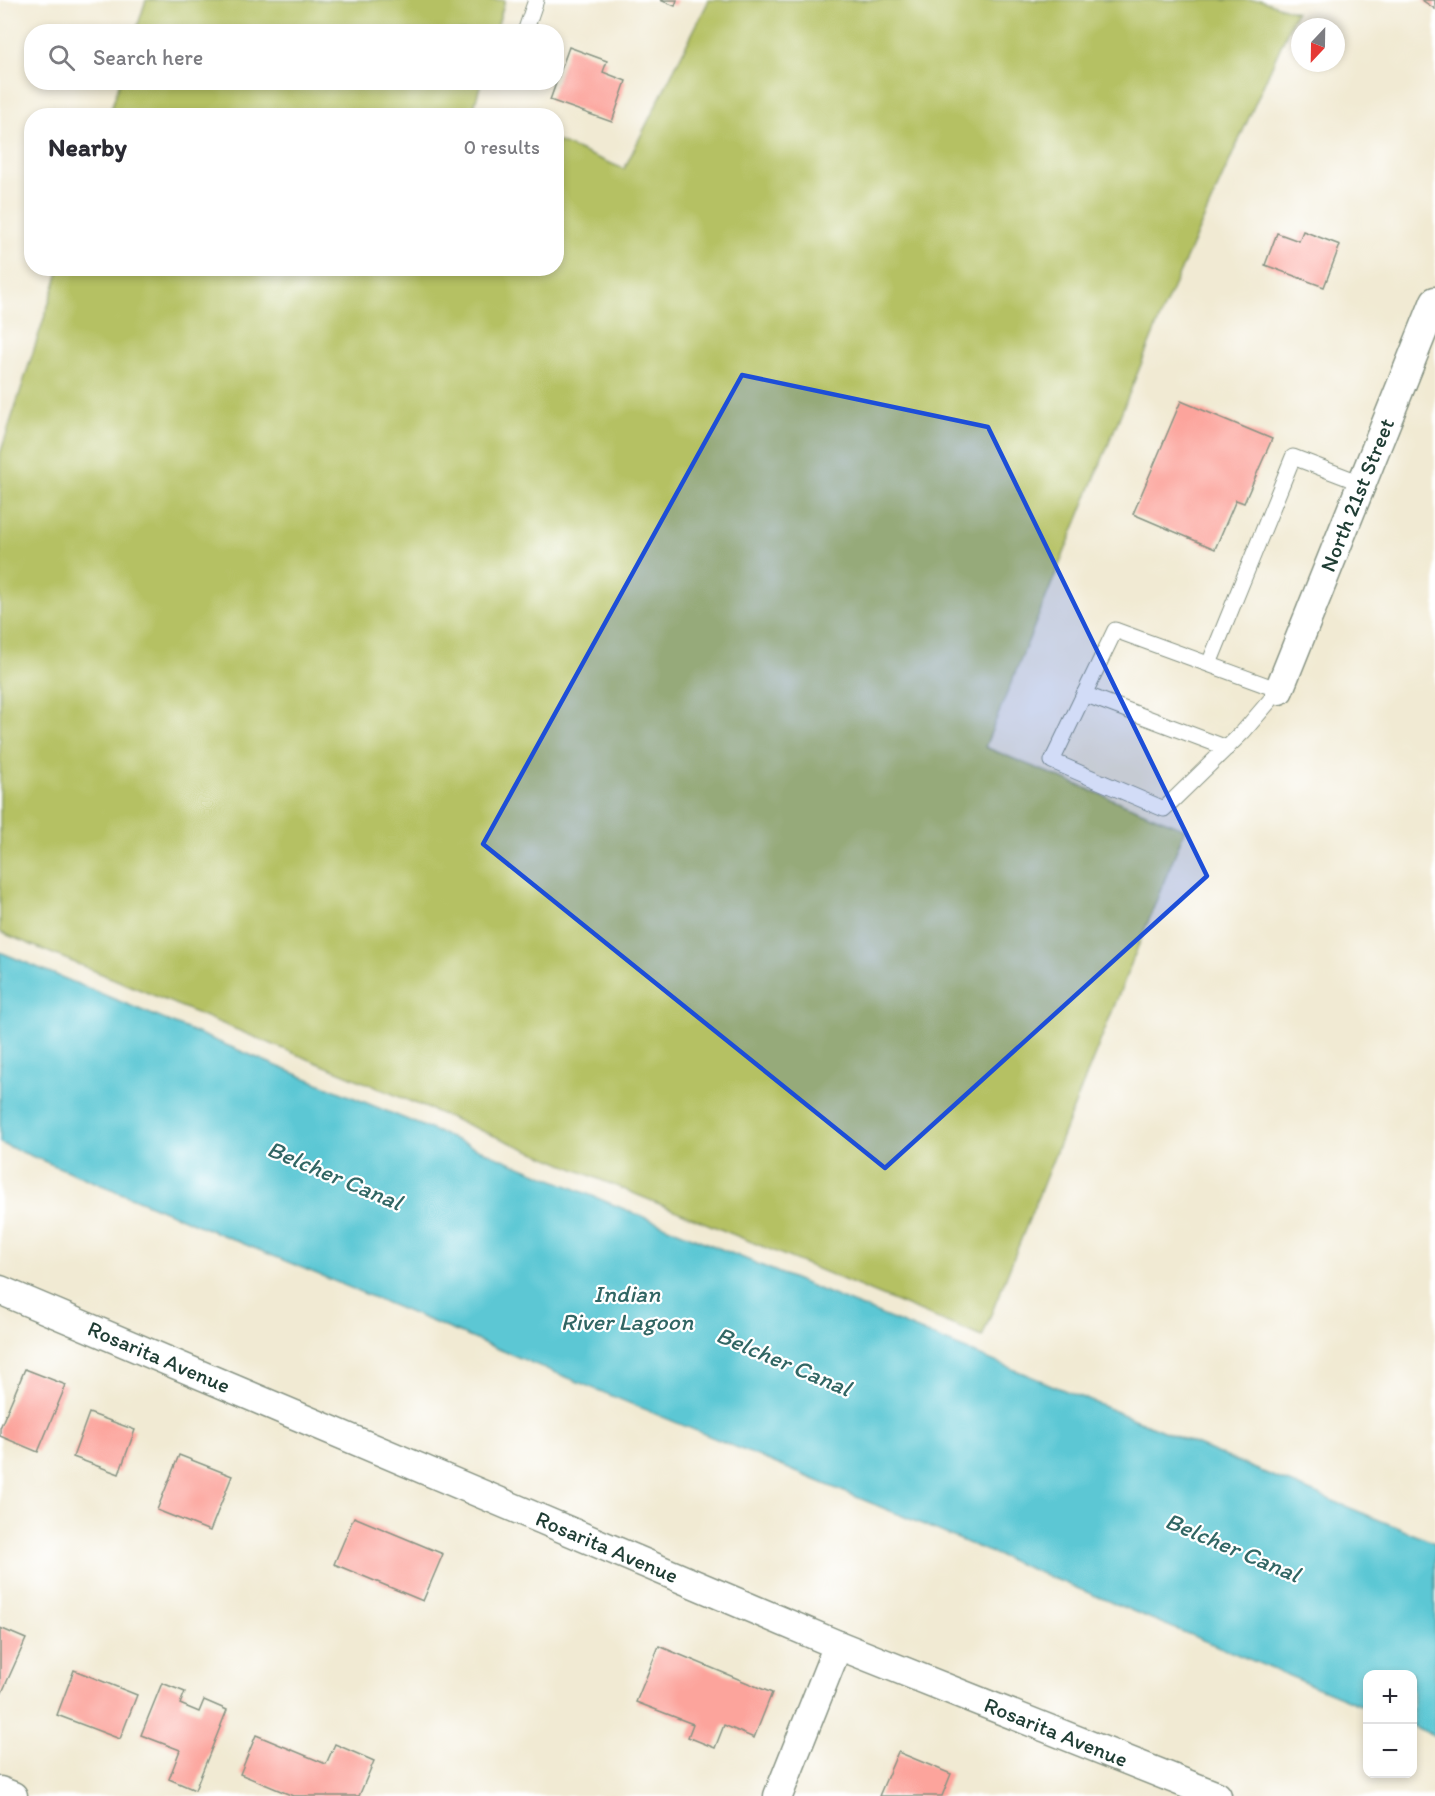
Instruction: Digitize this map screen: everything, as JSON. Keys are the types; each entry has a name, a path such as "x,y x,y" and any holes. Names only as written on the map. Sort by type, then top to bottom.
{"street":[{"name":"North 21st Street","path":"1279,690 1435,301"},
{"name":"Rosarita Avenue","path":"0,1290 838,1645 1217,1796"},
{"path":"778,1796 838,1645"},
{"path":"0,1791 13,1796"}],"lane":[{"path":"528,24 536,0"},
{"path":"1209,664 1293,457 1361,483"},
{"path":"1115,630 1209,664 1279,690 1227,748 1164,809 1052,761 1115,630"},
{"path":"1084,693 1227,748"}],"highlighted area":[{"path":"742,375 988,427 1207,876 885,1168 483,844"}],"green space":[{"path":"146,0 505,0 498,24 138,24"},
{"path":"709,0 1260,0 1296,12 1291,18 1291,23 1164,308 985,747 1185,829 982,1337 0,932 0,454 58,276 564,276 564,144 624,169"},
{"path":"117,90 479,90 474,107 476,108 111,108"}],"water":[{"name":"Indian River Lagoon","path":"0,952 1435,1543 1435,1736 1417,1728 1417,1670 1363,1670 1363,1706 0,1143"}],"building":[{"path":"660,0 677,0 675,6"},
{"path":"1422,0 1435,0 1435,9"},
{"path":"569,47 607,61 603,72 626,81 612,122 550,100 554,90 564,90 564,61"},
{"path":"1303,231 1340,245 1324,287 1265,265 1277,233 1299,241"},
{"path":"1181,401 1272,439 1244,503 1236,500 1215,549 1133,514"},
{"path":"25,1369 66,1385 38,1452 0,1436 0,1428"},
{"path":"89,1413 135,1430 119,1474 73,1457"},
{"path":"179,1455 232,1476 210,1531 157,1510"},
{"path":"354,1517 443,1554 423,1601 334,1564"},
{"path":"0,1628 26,1639 0,1697"},
{"path":"659,1646 772,1693 754,1738 724,1725 715,1748 688,1737 693,1724 636,1702"},
{"path":"74,1670 137,1695 120,1739 57,1715"},
{"path":"162,1683 185,1692 180,1704 199,1712 204,1700 227,1710 195,1790 169,1779 180,1750 141,1735"},
{"path":"256,1735 326,1764 335,1744 374,1761 359,1796 293,1796 240,1774"},
{"path":"898,1752 951,1774 942,1796 879,1796"}],"water label":[{"name":"Belcher Canal","path":"335,1175"},
{"name":"Belcher Canal","path":"784,1361"},
{"name":"Belcher Canal","path":"1233,1547"}]}
